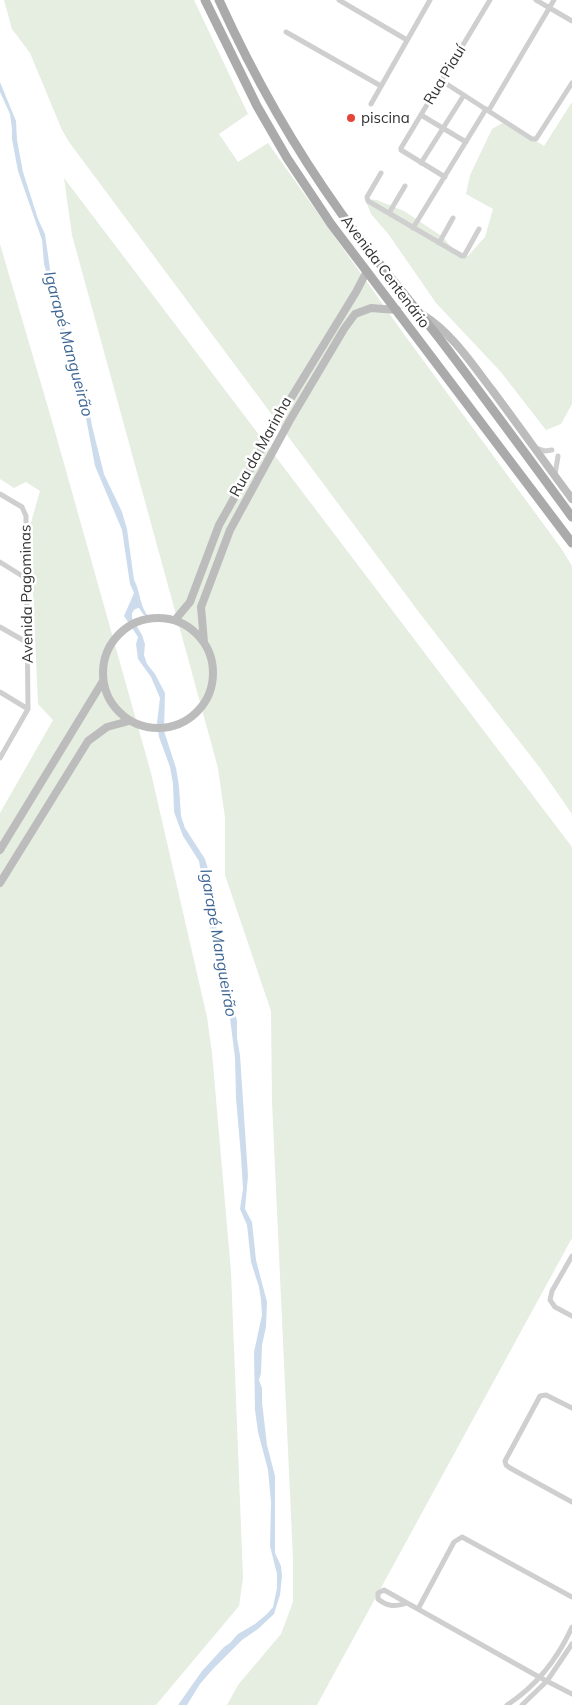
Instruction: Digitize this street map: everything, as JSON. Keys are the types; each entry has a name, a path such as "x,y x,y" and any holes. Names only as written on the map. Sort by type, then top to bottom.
{"main road":[{"name":"Avenida Centenário","path":"205,0 257,106 287,158 331,224 572,543"},
{"name":"Avenida Centenário","path":"219,0 258,80 303,157 342,215 444,345 572,517"},
{"name":"Rua da Marinha","path":"175,620 190,602 219,525 280,416 367,271"},
{"name":"Rua da Marinha","path":"204,642 201,607 230,530 290,420 344,328 355,314 370,308 397,310"},
{"path":"415,310 430,319 456,344 572,499"},
{"path":"150,618 175,620 196,632 204,642 211,659 213,678 210,690 205,703 190,719 165,728 153,729 140,726 119,714 111,704 103,681 102,669 105,656 117,635 138,621 150,618"},
{"path":"0,850 103,681"},
{"path":"0,883 88,741 107,727 129,721"}],"street":[{"path":"339,0 407,40"},
{"path":"371,104 430,0"},
{"name":"Rua Piauí","path":"421,163 400,149 490,0"},
{"path":"536,0 572,20"},
{"path":"413,228 554,0"},
{"path":"286,32 381,86"},
{"path":"442,81 532,139 536,139 572,83"},
{"path":"445,176 421,163 464,95"},
{"path":"421,115 466,142"},
{"path":"381,173 366,198 389,214 439,243 463,256 479,229"},
{"path":"389,214 405,186"},
{"path":"439,243 453,218"},
{"path":"535,448 545,451 552,450"},
{"path":"555,475 558,456"},
{"name":"Avenida Pagominas","path":"0,494 22,507 25,511 28,709"},
{"path":"0,562 27,579"},
{"path":"0,627 28,643"},
{"path":"0,692 28,709 0,756"},
{"path":"572,1256 552,1292 550,1300 555,1307 572,1316"},
{"path":"572,1408 546,1395 540,1396 505,1462 510,1468 572,1502"},
{"path":"418,1609 454,1542 462,1537 572,1598"},
{"path":"407,1603 391,1607 378,1599 378,1593 384,1590 572,1694"},
{"path":"507,1705 526,1692 539,1677 560,1649 572,1627"},
{"path":"522,1705 547,1681 572,1644"}],"shaded area":[{"path":"4,0 194,0 248,114 219,134 238,162 268,143 406,337 561,548 572,566 572,814 540,768 418,611 69,142 62,130 30,53 12,29"},
{"path":"572,102 572,404 561,424 546,430 500,371 436,303 389,235 371,214 365,199 377,200 404,211 443,237 451,247 468,256 485,237 493,209 466,194 470,175 492,129 506,121 544,146"},
{"path":"64,178 572,847 572,1238 317,1705 227,1705 238,1685 281,1634 293,1602 293,1559 272,1102 271,1011 225,875 225,818 218,768 72,235"},
{"path":"0,244 151,773 207,1017 212,1053 231,1272 243,1578 239,1606 156,1705 0,1705 0,813 53,720 38,704 30,526 40,491 26,482 14,488 0,479"}],"water":[{"name":"Igarapé Mangueirão","path":"0,82 16,121 17,140 23,172 38,219 45,234 50,269 59,297 63,323 72,358 84,383 104,474 122,512 127,529 134,580 146,614 150,618 143,614 139,608 135,609 132,613 132,618 145,644 144,655 147,664 155,674 165,693 164,731 176,768 181,816 185,828 205,859 208,869 209,892 217,932 218,949 237,1021 248,1176 245,1209 252,1222 256,1260 267,1302 266,1327 262,1345 259,1380 262,1388 267,1445 275,1476 275,1553 281,1566 282,1576 280,1595 274,1614 258,1629 242,1640 213,1669 200,1684 187,1705 178,1705 202,1671 224,1647 238,1634 255,1624 273,1607 277,1588 277,1574 270,1546 271,1502 268,1470 258,1432 255,1410 254,1352 262,1315 259,1287 251,1262 247,1225 240,1209 243,1189 235,1058 230,1018 214,955 199,861 183,836 174,812 170,767 159,737 157,723 160,698 151,677 138,659 136,644 138,637 124,616 134,593 130,584 122,530 95,466 80,386 69,362 63,336 57,321 54,297 44,264 42,240 18,171 10,114 0,92"}],"place":[{"name":"piscina","path":"351,118"}]}
